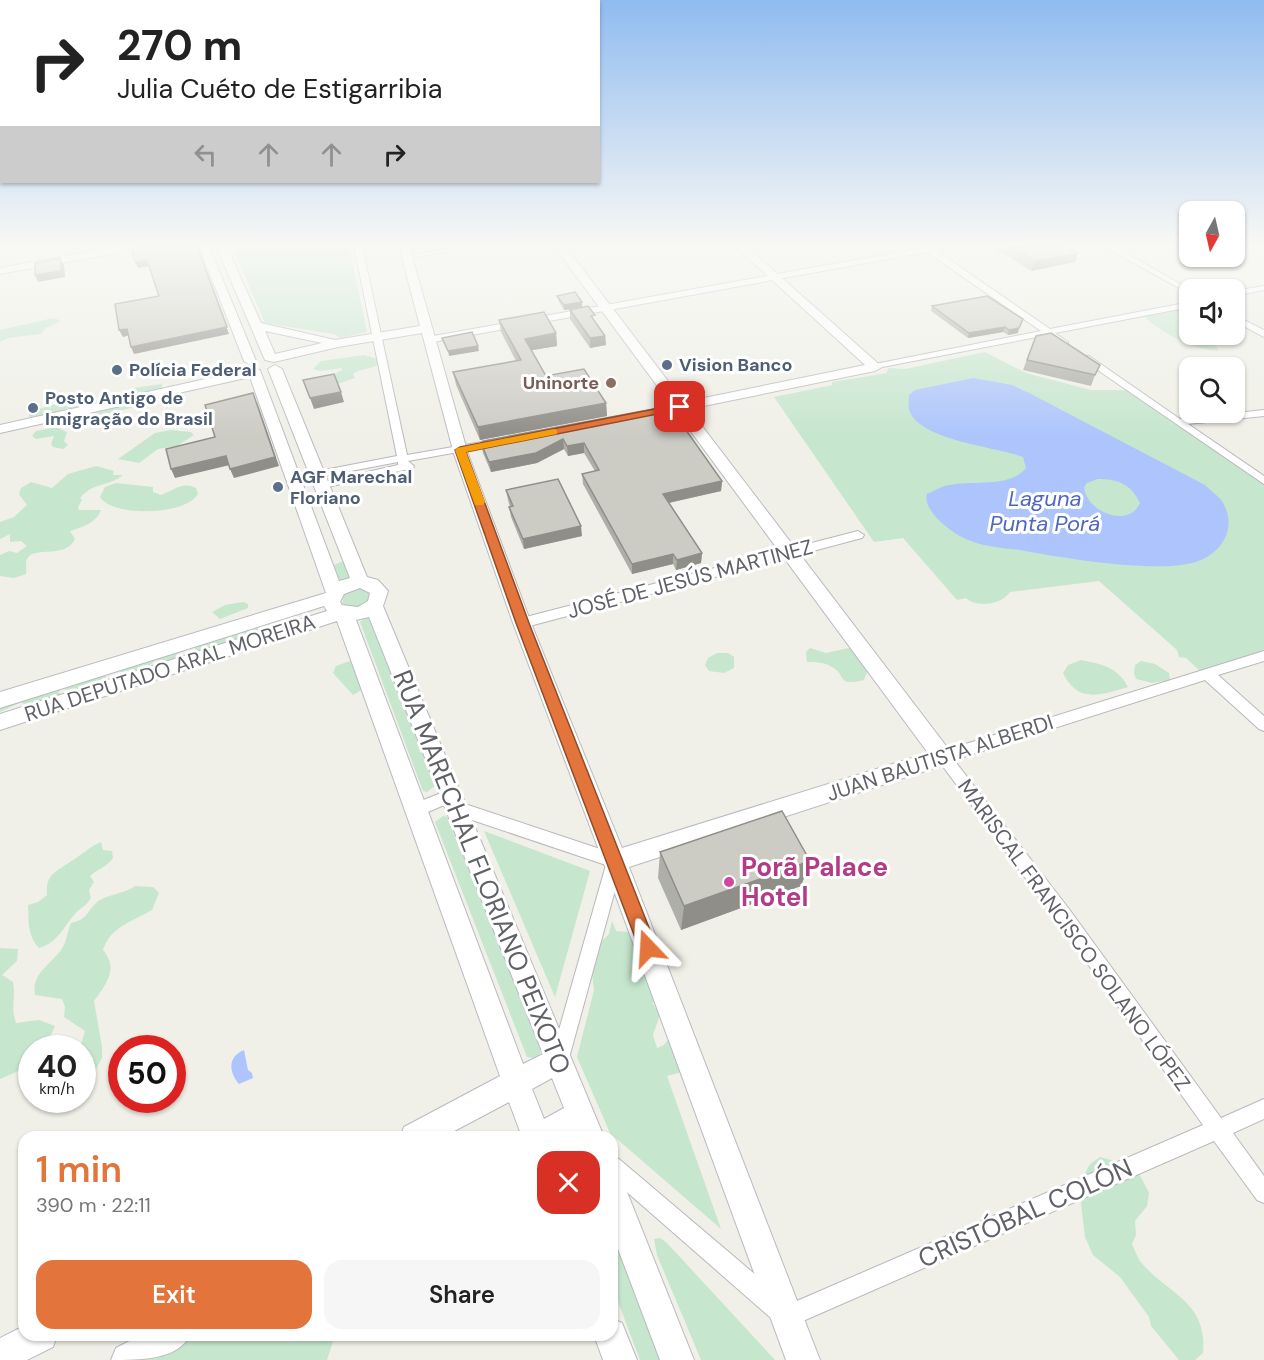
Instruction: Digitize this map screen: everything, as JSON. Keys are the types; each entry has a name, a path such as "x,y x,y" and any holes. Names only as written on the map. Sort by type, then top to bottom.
{"main road":[{"name":"RUA MARECHAL FLORIANO PEIXOTO","path":"230,309 536,1131"},
{"path":"249,309 274,362 360,582"},
{"path":"420,309 460,451 522,623 615,861 800,1357"},
{"name":"MARISCAL FRANCISCO SOLANO LÓPEZ","path":"605,309 674,409 789,553 943,757"},
{"path":"810,309 875,367"},
{"path":"256,326 344,347"},
{"path":"0,419 344,347 427,336"},
{"path":"0,429 251,367"},
{"path":"674,409 875,367"},
{"path":"360,582 372,584 379,591 379,599 374,606 356,614 338,604 346,585 360,582"},
{"name":"RUA DEPUTADO ARAL MOREIRA","path":"0,700 338,604"},
{"name":"RUA DEPUTADO ARAL MOREIRA","path":"0,722 338,604"},
{"name":"RUA MARECHAL FLORIANO PEIXOTO","path":"374,606 586,1126"},
{"name":"JUAN BAUTISTA ALBERDI","path":"615,861 943,757"},
{"path":"425,1131 559,1060"},
{"path":"564,1131 586,1126"},
{"path":"618,1208 677,1360"},
{"path":"0,1356 29,1341"},
{"path":"128,1360 163,1341"},
{"path":"612,1341 620,1360"}],"street":[{"path":"371,309 404,463"},
{"path":"427,336 602,309"},
{"path":"1015,309 1264,482"},
{"path":"875,367 1163,309"},
{"path":"1245,323 1264,334"},
{"path":"1177,422 1264,412"},
{"path":"321,480 506,441"},
{"name":"JOSÉ DE JESÚS MARTINEZ","path":"522,623 858,535"},
{"name":"JUAN BAUTISTA ALBERDI","path":"943,757 1264,656"},
{"path":"1208,674 1264,725"},
{"name":"MARISCAL FRANCISCO SOLANO LÓPEZ","path":"943,757 1063,915 1264,1193"},
{"path":"416,810 454,802 615,861 559,1060"},
{"name":"CRISTÓBAL COLÓN","path":"786,1317 1264,1109"},
{"path":"618,1171 786,1317"}],"green space":[{"path":"259,309 362,309 367,332 340,338 334,334 265,323"},
{"path":"1161,309 1179,309 1179,340 1159,328 1143,315"},
{"path":"53,318 60,320 46,328 41,334 8,338 0,342 0,330"},
{"path":"1191,345 1213,345 1219,351 1209,350"},
{"path":"985,352 1026,373 1091,390 1128,390 1264,483 1264,650 1200,671 1186,658 1179,657 1177,650 1099,581 1010,592 1001,600 989,604 976,603 966,598 957,600 903,538 874,542 774,397 832,385 832,382 887,373 888,368 905,369"},
{"path":"364,355 378,359 378,364 356,372 353,374 355,378 341,383 331,383 328,377 342,368 320,371 313,369 321,361"},
{"path":"162,384 162,389 131,408 62,423 29,418 29,415 34,412 50,406 95,398 98,403 121,398 134,388"},
{"path":"56,427 67,432 64,441 68,445 63,449 53,447 51,444 54,436 36,439 32,436 36,431"},
{"path":"171,430 191,432 194,435 177,446 158,449 139,463 118,459 155,433"},
{"path":"96,466 114,471 113,475 123,475 90,489 80,498 82,500 78,507 79,510 101,510 96,518 70,531 75,539 64,549 31,555 26,561 26,574 14,578 0,576 0,555 9,551 17,553 27,546 21,541 10,542 10,534 0,539 0,522 14,517 27,505 19,494 21,488 31,482 52,488 68,474"},
{"path":"116,483 153,487 153,492 161,495 187,485 196,488 198,494 191,501 179,507 133,511 107,504 100,497 105,487"},
{"path":"344,562 354,589 364,589 370,593 368,602 357,608 342,604 344,594 334,565"},
{"path":"243,602 248,604 248,608 220,619 212,612 225,605"},
{"path":"367,617 370,618 435,786 427,792 423,791 360,622"},
{"path":"260,626 259,633 234,644 226,642 202,652 195,651 195,644"},
{"path":"810,648 826,653 849,648 864,652 869,667 864,680 849,682 829,665 807,662 806,652"},
{"path":"180,649 180,657 171,663 160,666 156,660 138,674 123,676 118,667"},
{"path":"717,653 728,653 734,657 734,668 724,673 709,671 705,665 708,658"},
{"path":"1081,660 1102,665 1114,671 1128,687 1109,693 1091,695 1076,689 1063,673 1068,665"},
{"path":"350,661 362,664 366,673 378,675 378,685 363,689 353,695 333,673 336,666"},
{"path":"1141,661 1155,664 1169,673 1170,680 1152,683 1136,679 1135,665"},
{"path":"96,663 106,675 106,681 68,692 63,688 58,692 61,694 60,697 30,707 21,702 0,712 0,701 70,673 75,668"},
{"path":"443,816 447,817 542,1048 540,1054 533,1058 527,1057 435,822"},
{"path":"484,831 590,871 555,997"},
{"path":"101,842 103,850 112,851 113,858 90,876 94,882 89,890 91,898 76,912 51,943 39,948 31,933 28,905 38,902 47,895 48,882 54,873"},
{"path":"135,886 153,887 159,893 152,910 117,930 106,942 103,950 108,957 110,970 106,982 94,1001 102,1047 102,1058 96,1069 96,1035 84,1035 85,1031 64,1017 65,1007 62,999 35,995 36,981 42,970 63,947 71,923 83,918 100,900"},
{"path":"612,921 616,931 640,933 653,992 653,1004 660,1015 653,1035 657,1048 664,1045 672,1035 682,1072 667,1076 721,1229 618,1140 618,1131 609,1131 577,1057 594,990 591,966 599,944 609,934"},
{"path":"0,948 18,949 17,961 2,975 13,982 13,1012 16,1023 39,1020 55,1026 51,1035 18,1035 18,1071 0,1079"},
{"path":"1100,1157 1129,1165 1141,1177 1149,1193 1147,1206 1135,1221 1136,1235 1132,1244 1140,1261 1192,1309 1199,1321 1203,1335 1203,1353 1195,1360 1179,1360 1151,1326 1149,1317 1120,1277 1093,1255 1085,1237 1081,1204 1084,1175 1090,1164"},
{"path":"660,1238 775,1360 701,1360 657,1255 654,1239"},
{"path":"618,1249 661,1360 640,1360 618,1302"},
{"path":"135,1341 333,1341 327,1360 131,1360"}],"water":[{"name":"Laguna Punta Porá","path":"973,378 1012,385 1031,394 1205,485 1222,501 1227,511 1228,531 1224,540 1211,554 1192,563 1154,566 1083,560 993,547 966,539 939,521 929,507 927,494 949,485 1001,481 1010,478 1026,468 1023,457 959,441 926,428 915,420 909,409 909,395 915,390","holes":["1105,479 1123,484 1132,491 1140,503 1135,511 1118,516 1100,510 1092,504 1084,487 1087,483"]},
{"path":"244,1050 248,1070 252,1073 253,1078 239,1084 233,1075 231,1065 238,1053"}],"building":[{"path":"116,309 221,309 227,327 131,347 127,329 119,330"},
{"path":"591,309 595,315 591,316 605,336 590,338 570,310"},
{"path":"937,309 1008,309 1023,319 1019,328 1009,330 1005,327 969,333"},
{"path":"544,312 556,333 525,339 546,376 584,369 606,403 478,427 453,372 521,360 499,320"},
{"path":"472,332 478,346 448,351 442,338"},
{"path":"1051,333 1100,365 1095,375 1027,360 1036,336"},
{"path":"334,374 341,392 310,398 303,380"},
{"path":"253,393 275,457 230,469 226,456 171,469 166,449 215,437 205,405"},
{"path":"669,406 722,481 663,494 702,553 677,560 673,554 632,564 582,474 599,470 584,443 567,446 563,439 536,453 489,462 481,443 483,441"},
{"path":"558,479 581,526 523,539 509,507 513,506 506,490"},
{"path":"782,811 810,861 684,906 660,852"}],"slow traffic":[{"path":"479,502 460,450 554,432"}],"place":[{"name":"Vision Banco","path":"667,365"},
{"name":"Polícia Federal","path":"117,370"},
{"name":"Uninorte","path":"611,383"},
{"name":"Posto Antigo de Imigração do Brasil","path":"33,408"},
{"name":"AGF Marechal Floriano","path":"278,487"},
{"name":"Porã Palace Hotel","path":"729,882"}],"route":[{"path":"648,948 522,623 460,450 680,407"}]}
